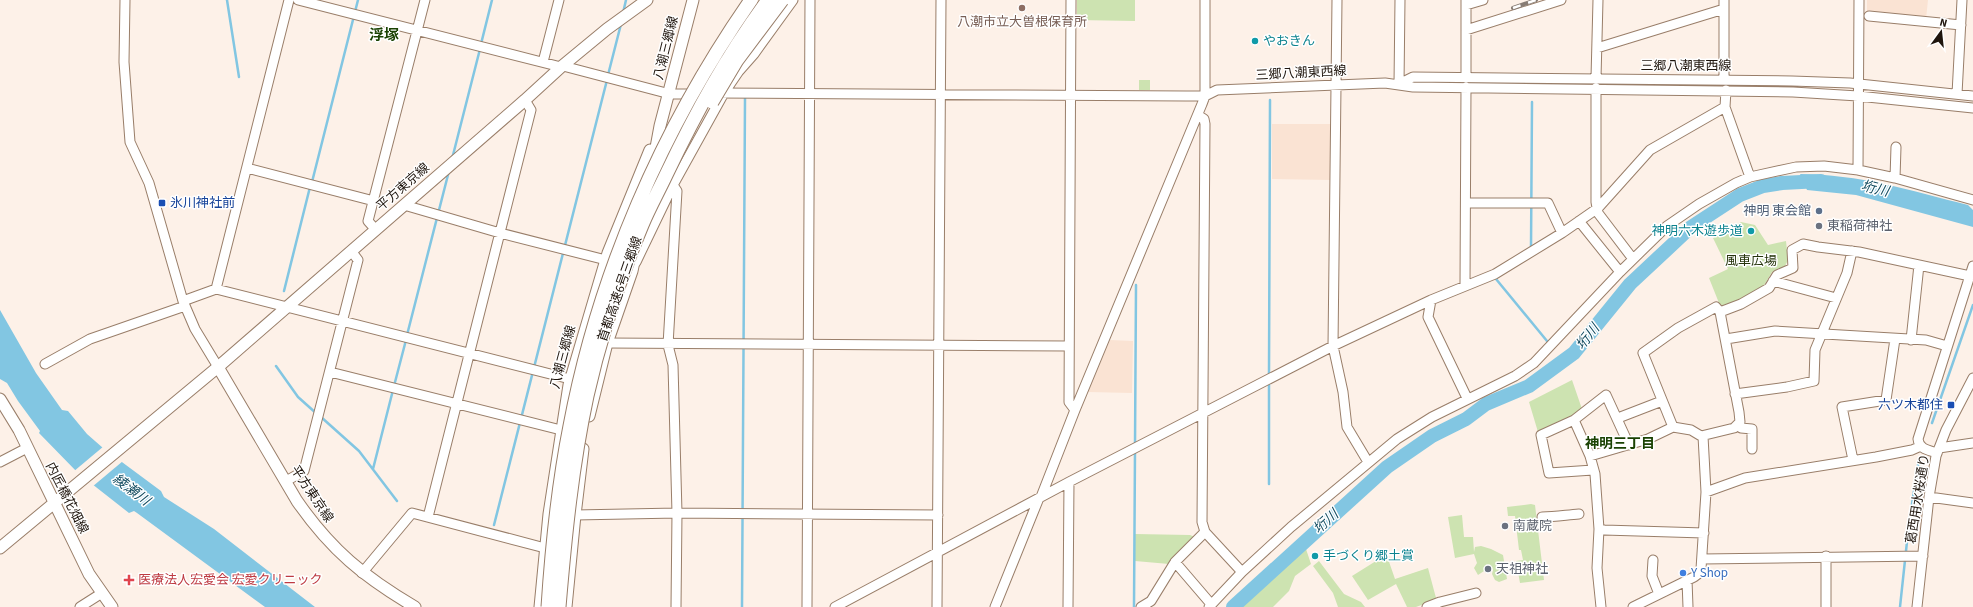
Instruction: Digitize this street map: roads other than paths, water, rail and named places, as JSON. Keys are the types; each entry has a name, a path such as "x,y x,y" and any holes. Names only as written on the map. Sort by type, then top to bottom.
{"highway":[{"path":"667,138 697,69 742,0"},
{"name":"首都高速6号三郷線","path":"548,607 553,533 563,462 584,362 596,316 617,255 641,194 667,138 709,64 751,0"},
{"name":"首都高速6号三郷線","path":"564,604 566,526 588,395 608,320 643,224 702,101 720,70 768,0"},
{"path":"643,224 658,203 682,153 737,60 782,0"}],"main road":[{"name":"平方東京線","path":"607,29 618,16 636,0"},
{"name":"平方東京線","path":"0,548 218,367 352,252 562,66 607,29 647,0"},
{"name":"八潮三郷線","path":"540,607 545,548 561,430 570,379 606,260 660,126 670,94 693,0"},
{"name":"八潮三郷線","path":"564,604 585,435 607,343 632,271 660,126"},
{"name":"平方東京線","path":"218,367 310,520 332,545 362,573 415,607"},
{"name":"内匠橋花畑線","path":"0,399 27,448 89,574 112,607"},
{"path":"541,594 564,604"}],"street":[{"path":"125,0 124,62 130,142 149,183 184,303 195,328 218,367"},
{"path":"216,289 289,0"},
{"name":"三郷八潮東西線","path":"298,0 670,94 724,93 1205,96 1217,90 1337,84 1399,84 1413,87 1466,83 1596,78 1724,79 1858,84 1973,96"},
{"path":"376,230 368,221 425,0"},
{"path":"543,62 559,0"},
{"path":"632,271 673,185 724,93 793,0"},
{"path":"807,607 810,0"},
{"path":"937,607 941,0"},
{"path":"1071,0 1069,402 1075,410"},
{"path":"995,607 1205,96 1205,0"},
{"path":"1336,0 1337,84 1333,346 1343,392 1347,427 1368,462"},
{"path":"1399,84 1400,0"},
{"path":"1465,286 1466,2 1482,0"},
{"path":"1466,30 1561,0"},
{"path":"1596,78 1598,0"},
{"path":"1858,170 1859,0"},
{"path":"1957,94 1962,0"},
{"path":"1597,48 1724,5 1724,79"},
{"path":"1869,16 1961,25"},
{"name":"三郷八潮東西線","path":"1466,83 1596,88 1726,90 1858,96 1973,108"},
{"path":"1596,88 1596,202 1598,213 1633,259"},
{"path":"1726,90 1725,107 1750,177"},
{"path":"428,517 531,110 525,100"},
{"path":"835,607 1069,482 1333,346 1432,300 1495,274 1562,233 1598,208 1650,150 1725,107"},
{"path":"1198,115 1204,119 1205,124 1202,522 1205,532 1242,572"},
{"path":"1895,178 1896,147"},
{"path":"1175,562 1210,606 1242,572 1291,527 1368,462 1412,428 1467,398 1515,376 1534,363 1655,237 1679,217 1736,183 1750,177 1796,167 1824,166 1858,170 1895,178 1973,200"},
{"path":"247,168 374,201"},
{"path":"673,185 677,191 668,345 673,366 677,513 676,607"},
{"path":"1466,203 1548,203 1562,233"},
{"path":"404,205 500,233 606,260"},
{"path":"1579,221 1620,272"},
{"path":"1720,312 1741,304 1769,288 1778,275 1793,268 1792,250 1802,244 1852,251 1970,276"},
{"path":"1735,394 1787,387 1814,381 1815,350 1847,273 1852,251"},
{"path":"286,482 304,471 358,260 352,252"},
{"path":"1911,340 1919,264"},
{"path":"1919,448 1918,438 1973,266"},
{"path":"1774,281 1836,298"},
{"path":"45,364 90,339 184,303 216,289 570,379"},
{"path":"1432,300 1428,317 1467,398"},
{"path":"1590,456 1648,439 1673,427 1691,430 1703,436 1734,428 1740,422 1726,339 1720,312 1716,307 1690,320 1643,353 1673,427"},
{"path":"1726,339 1775,331 1926,340 1947,346"},
{"path":"1853,460 1842,408 1886,400 1895,339"},
{"path":"607,343 668,345 1069,346"},
{"path":"330,372 585,435"},
{"name":"葛西用水桜通り","path":"1917,607 1929,497 1938,450 1973,378"},
{"path":"1593,470 1549,473 1541,435 1574,420 1606,396 1618,418 1629,445"},
{"path":"1618,418 1662,401"},
{"path":"1574,420 1590,456 1593,470 1599,528 1597,568 1601,607"},
{"path":"1737,425 1741,428 1752,429 1752,449"},
{"path":"1633,607 1698,574 1702,558 1706,492 1703,436"},
{"path":"1706,492 1745,478 1919,448 1938,450 1973,442"},
{"path":"0,462 27,448"},
{"path":"1068,607 1069,482"},
{"path":"1929,497 1973,503"},
{"path":"362,573 412,513 545,548"},
{"path":"575,515 677,513 938,515"},
{"path":"1542,517 1559,517 1565,514 1578,514"},
{"path":"1599,528 1704,533"},
{"path":"1141,607 1151,601 1175,562 1205,532"},
{"path":"1826,556 1826,607"},
{"path":"1702,558 1923,556"},
{"path":"1653,560 1652,576 1659,594"},
{"path":"1687,580 1688,607"},
{"path":"80,607 102,593"},
{"path":"1427,607 1476,593"}],"water":[{"path":"1800,174 1864,180 1968,205 1973,210 1973,227 1856,195 1807,190"},
{"name":"綾瀬川","path":"0,310 36,373 62,410 68,411 87,434 103,448 161,491 164,497 214,529 315,607 265,607 137,513 134,511 129,513 78,473 39,433 40,431 7,383 0,379"}],"waterway":[{"path":"227,0 239,77"},
{"path":"312,182 358,0"},
{"path":"481,44 492,0"},
{"path":"623,13 626,0"},
{"path":"608,75 621,24"},
{"path":"452,159 480,49"},
{"path":"494,525 607,80"},
{"path":"742,607 745,98"},
{"path":"1269,376 1270,100"},
{"path":"1531,248 1532,102"},
{"path":"407,335 449,171"},
{"name":"垳川","path":"1233,607 1387,467 1432,436 1466,419 1486,404 1529,386 1574,353 1630,284 1691,227 1740,195 1763,186 1782,183 1821,181"},
{"path":"284,291 310,187"},
{"path":"1496,279 1547,341"},
{"path":"1135,445 1136,285"},
{"path":"1932,423 1973,305"},
{"path":"394,386 406,340"},
{"path":"276,366 298,397 317,414"},
{"path":"1269,383 1269,484"},
{"path":"373,469 393,390"},
{"path":"321,417 359,451 397,501"},
{"path":"1134,607 1135,450"},
{"path":"1900,607 1909,523 1919,459"}],"railway":[{"path":"1513,8 1536,0"}],"place":[{"name":"八潮市立大曽根保育所","path":"1022,8"},
{"name":"やおきん","path":"1255,41"},
{"name":"氷川神社前","path":"162,203"},
{"name":"神明 東会館","path":"1819,211"},
{"name":"東稲荷神社","path":"1819,226"},
{"name":"神明六木遊歩道","path":"1751,231"},
{"name":"六ツ木都住","path":"1951,405"},
{"name":"南蔵院","path":"1505,526"},
{"name":"手づくり郷土賞","path":"1315,556"},
{"name":"天祖神社","path":"1488,569"},
{"name":"Y Shop","path":"1683,573"},
{"name":"医療法人宏愛会 宏愛クリニック","path":"129,580"}],"district":[{"name":"浮塚","path":"384,35"},
{"name":"神明三丁目","path":"1620,444"}],"park label":[{"name":"風車広場","path":"1751,261"}]}
